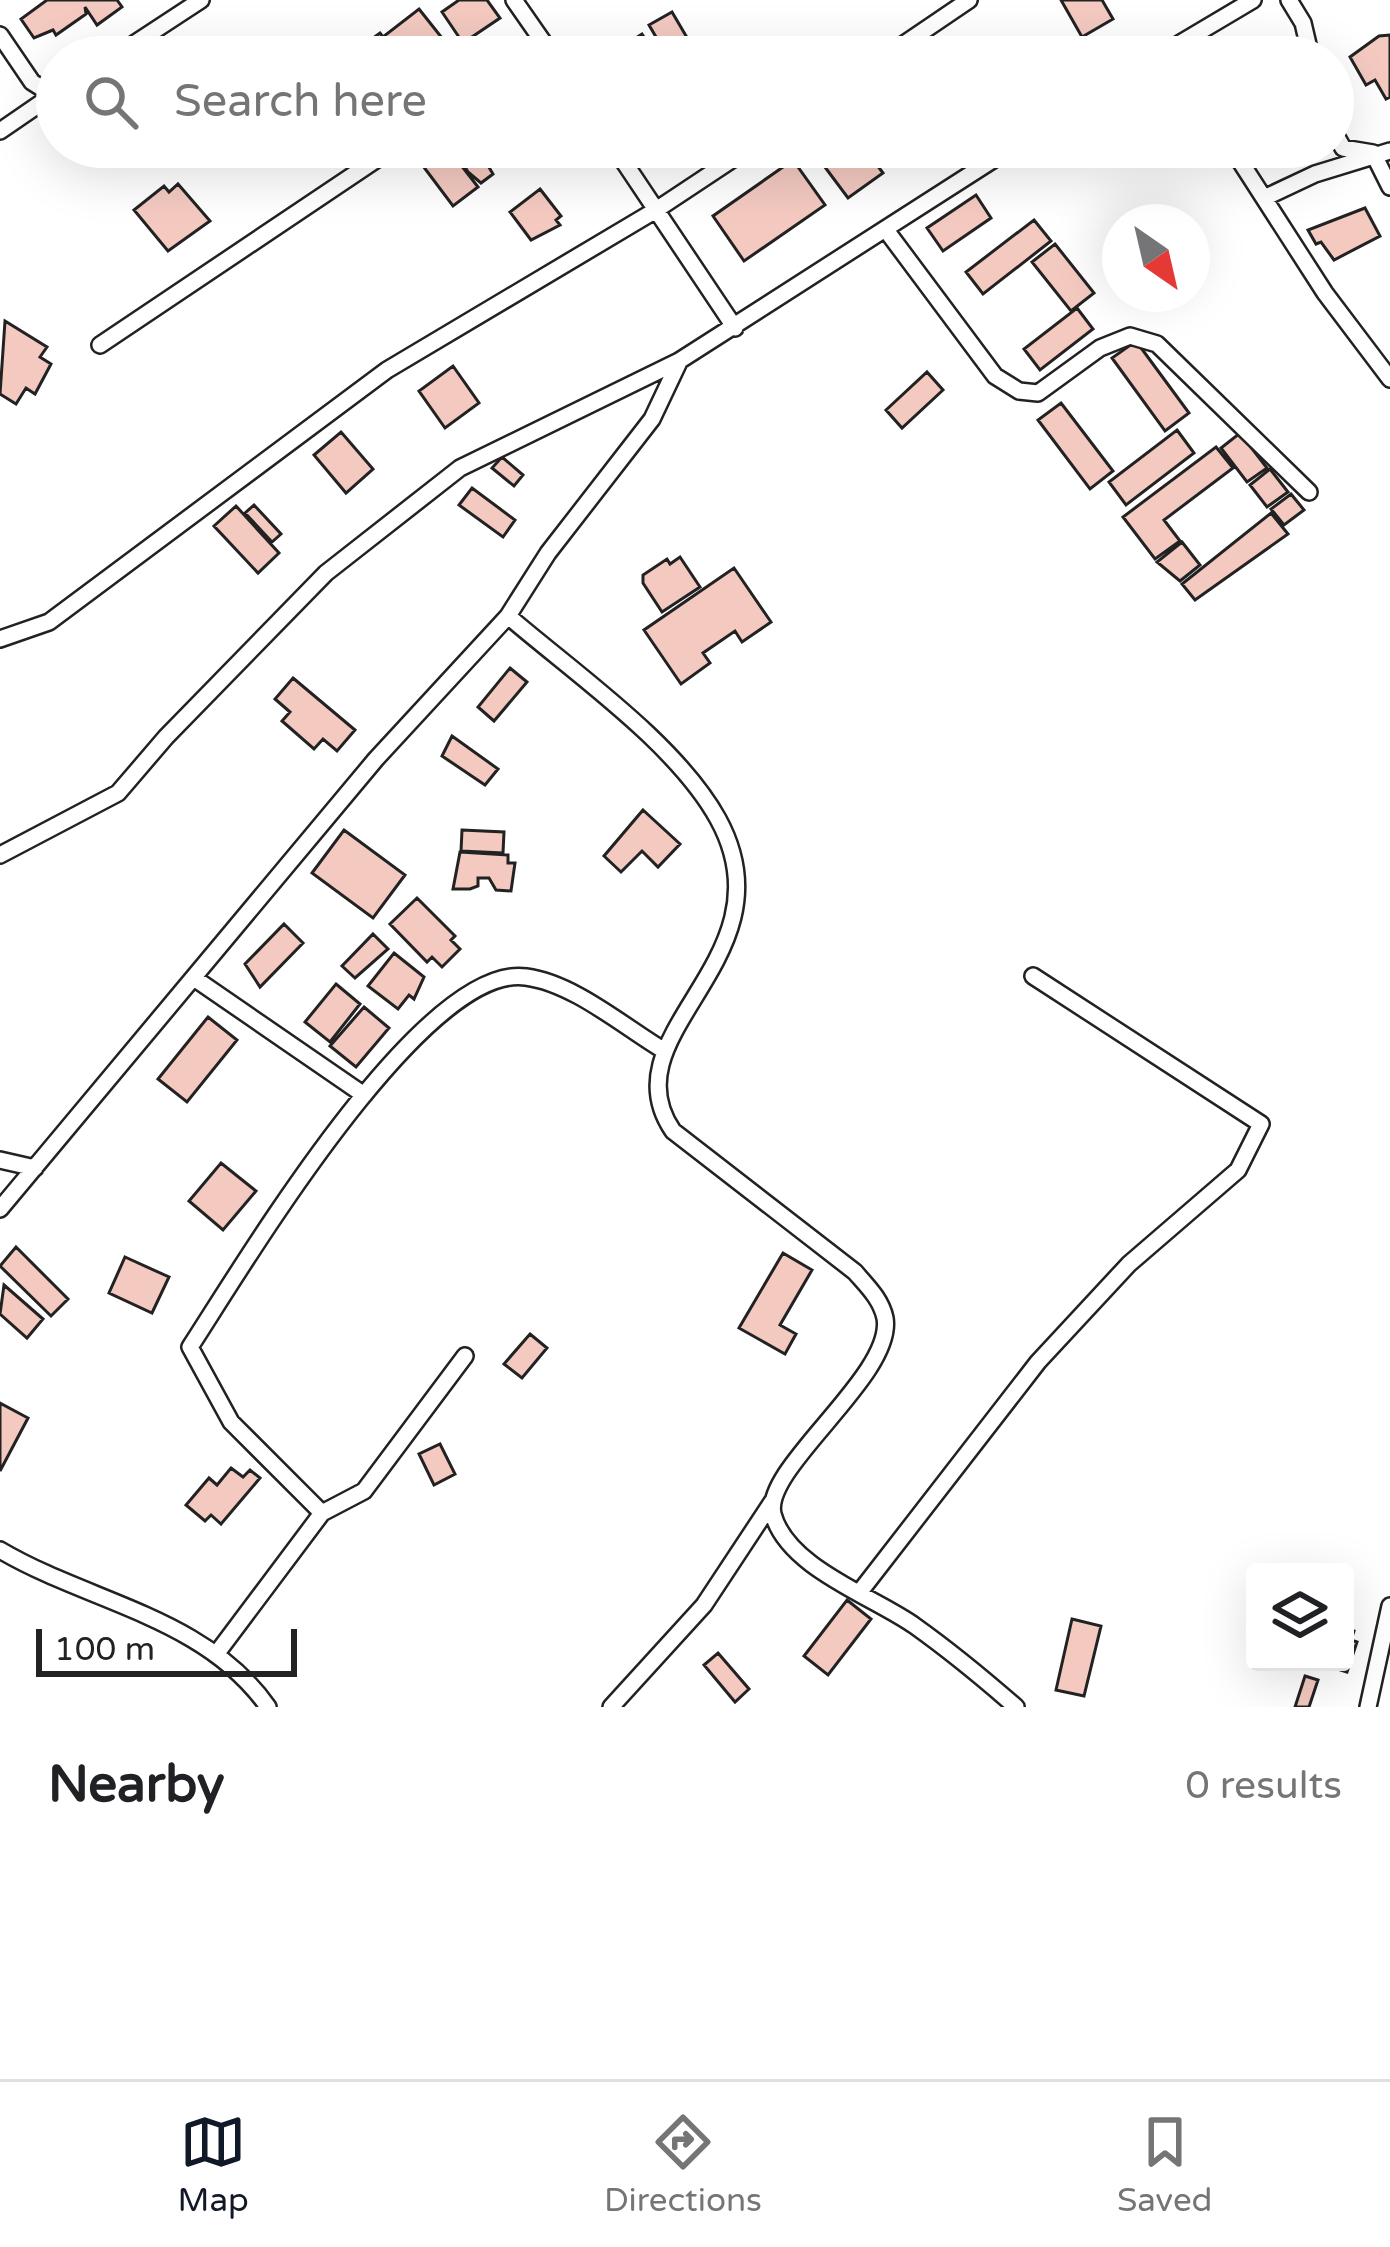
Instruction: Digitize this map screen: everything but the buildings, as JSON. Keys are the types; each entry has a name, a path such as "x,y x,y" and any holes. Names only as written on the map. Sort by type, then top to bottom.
{"street":[{"path":"146,36 201,0"},
{"path":"514,0 539,36"},
{"path":"916,36 970,0"},
{"path":"1192,36 1253,0"},
{"path":"1289,0 1306,36"},
{"path":"0,35 36,84"},
{"path":"0,131 36,106"},
{"path":"1354,163 1383,154 1390,187"},
{"path":"100,345 363,168"},
{"path":"628,168 735,328"},
{"path":"0,639 49,622 387,370 719,168"},
{"path":"0,855 118,794 166,737 326,573 442,481 680,361 981,168"},
{"path":"1244,168 1390,379"},
{"path":"1264,199 1335,168"},
{"path":"886,230 995,376 1019,391 1038,393 1100,349 1130,336 1157,344 1309,492"},
{"path":"0,1209 376,759 508,616 548,553 652,419 680,361"},
{"path":"508,616 693,782 719,821 734,860 736,903 729,935 663,1050 654,1082 657,1108 673,1131 855,1272 879,1300 886,1321 879,1352 704,1605 611,1707"},
{"path":"322,1513 231,1422 190,1347 347,1110 453,1002 501,976 550,983 663,1050"},
{"path":"860,1593 1038,1361 1129,1264 1238,1170 1261,1124 1033,976"},
{"path":"194,978 364,1095"},
{"path":"0,1160 35,1168"},
{"path":"217,1652 322,1513 364,1491 465,1356"},
{"path":"774,1499 773,1514 786,1537 825,1575 918,1628 1016,1707"},
{"path":"0,1550 50,1580 181,1630 217,1652 268,1707"},
{"path":"1368,1707 1390,1606"}]}
